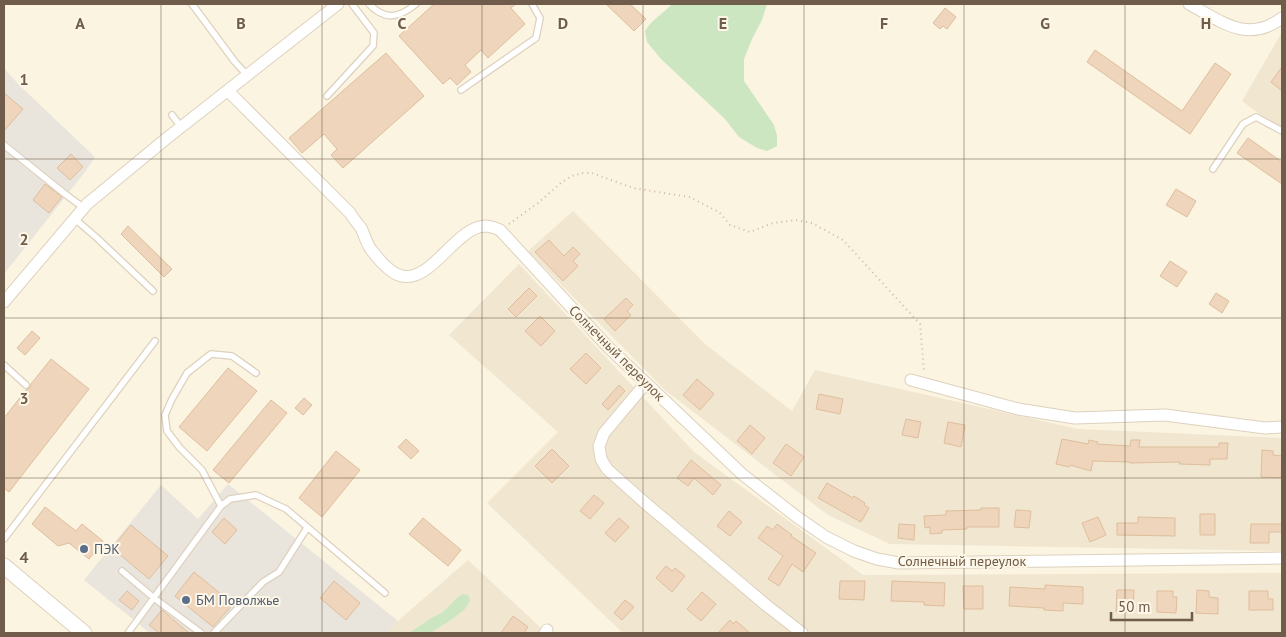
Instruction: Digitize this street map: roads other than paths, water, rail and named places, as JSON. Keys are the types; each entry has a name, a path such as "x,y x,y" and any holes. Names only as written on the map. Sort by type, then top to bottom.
{"main road":[{"path":"4,566 84,633"}],"street":[{"path":"4,302 84,208 181,127 338,4"},
{"path":"1188,4 1230,26 1243,30 1265,28 1282,18"},
{"name":"Солнечный переулок","path":"228,91 350,212 372,251 393,272 402,276 412,277 422,273 465,234 475,228 484,226 500,230 607,346 742,474 826,537 854,551 877,559 899,562 1282,558"},
{"path":"911,380 1018,409 1075,418 1165,415 1265,428 1282,427"},
{"path":"646,383 604,433 599,446 601,459 607,469 766,605 802,633"}],"lane":[{"path":"192,4 247,76"},
{"path":"327,96 373,46 374,33 352,4"},
{"path":"369,4 384,16 397,16 416,4"},
{"path":"460,90 536,38 540,18 532,4"},
{"path":"172,115 181,127"},
{"path":"1213,169 1242,124 1256,117 1282,131"},
{"path":"4,145 84,208"},
{"path":"75,219 153,291"},
{"path":"4,539 155,341"},
{"path":"221,506 202,470 180,448 167,431 165,415 187,373 211,354 232,356 256,373"},
{"path":"4,365 26,385"},
{"path":"128,633 221,506 230,499 256,495 286,509 385,593"},
{"path":"214,633 263,582 279,572 307,528"},
{"path":"122,571 201,633"}],"place":[{"name":"ПЭК","path":"84,549"},
{"name":"БМ Поволжье","path":"186,600"}]}
